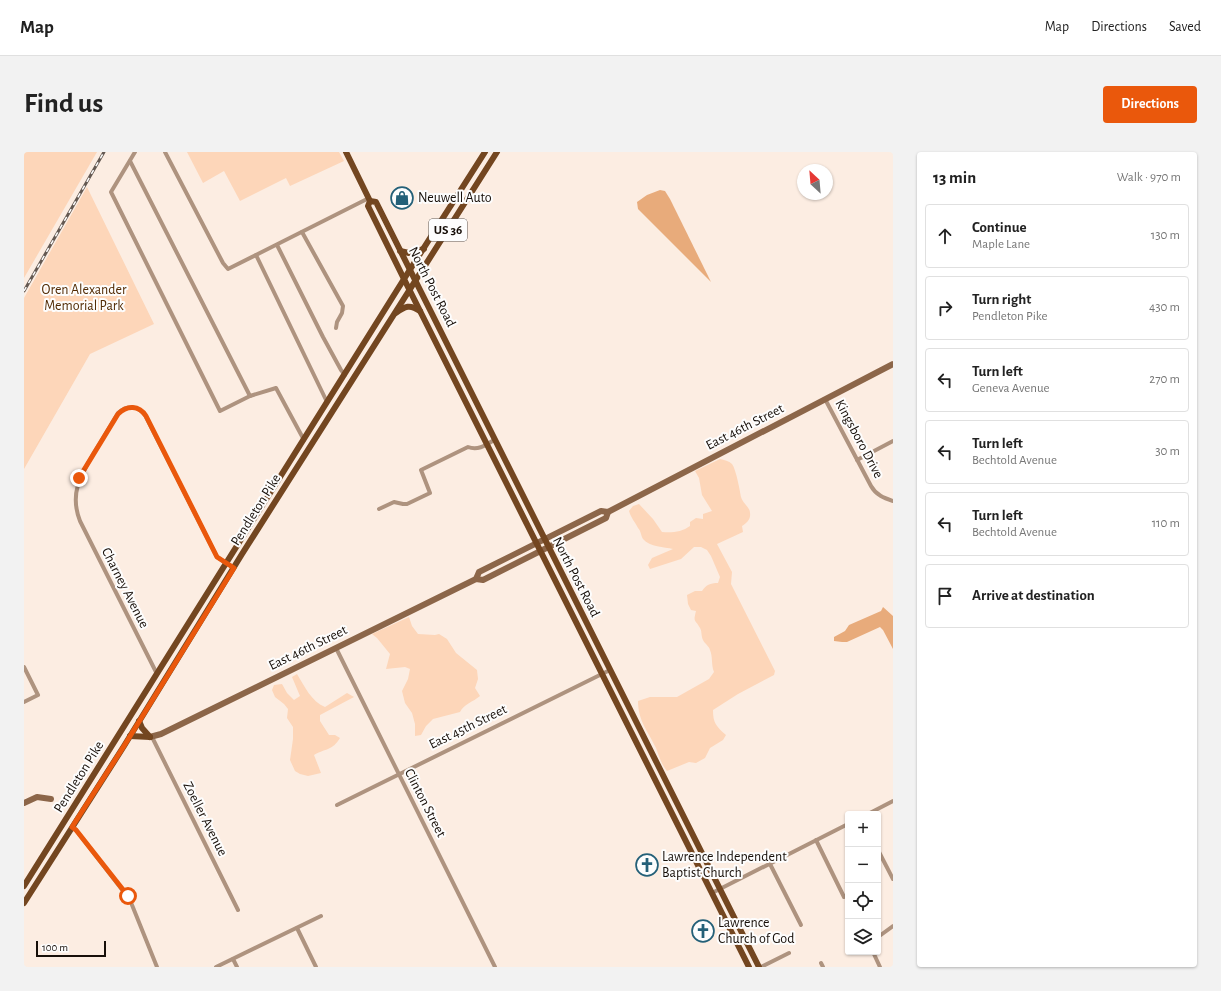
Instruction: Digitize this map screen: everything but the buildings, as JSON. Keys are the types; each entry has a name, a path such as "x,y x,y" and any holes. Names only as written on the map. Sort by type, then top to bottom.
{"main road":[{"name":"North Post Road","path":"346,152 370,200 376,202 548,548 760,967"},
{"name":"Pendleton Pike","path":"24,886 485,152"},
{"name":"Pendleton Pike","path":"24,903 497,152"},
{"name":"North Post Road","path":"370,200 368,206 404,279 749,967"},
{"path":"400,251 409,253 424,249"},
{"path":"394,314 401,309 410,306 420,311"},
{"path":"139,721 142,728 151,737"},
{"path":"130,736 151,737"}],"street":[{"path":"135,152 111,192 220,411 250,396 276,388 304,440"},
{"path":"165,152 223,263 228,269 370,200"},
{"path":"130,161 250,396"},
{"path":"302,232 343,306 336,328"},
{"path":"277,245 323,337 345,375"},
{"path":"256,256 328,402"},
{"name":"East 46th Street","path":"151,737 216,707 476,578 479,572 601,511 608,512 893,364"},
{"name":"Kingsboro Drive","path":"825,399 874,492 893,501"},
{"name":"Charney Avenue","path":"157,674 81,523 76,510 76,492 82,472 118,414 123,409 132,407 139,409 145,415 217,557 226,563"},
{"path":"379,509 394,502 407,504 430,493 421,470 468,447 474,449 494,440"},
{"path":"857,460 893,441"},
{"name":"East 46th Street","path":"476,578 483,580 548,548 606,518 608,512"},
{"path":"226,563 234,568"},
{"name":"Clinton Street","path":"336,648 495,967"},
{"path":"24,667 38,695 24,702"},
{"name":"East 45th Street","path":"337,805 610,670"},
{"name":"Zoeller Avenue","path":"151,737 238,910"},
{"path":"24,803 37,797 51,799"},
{"path":"874,811 893,801"},
{"path":"712,893 845,826"},
{"path":"72,827 76,830 130,900 158,967"},
{"path":"816,840 845,896"},
{"path":"881,856 893,879"},
{"path":"770,864 802,925"},
{"path":"216,967 321,916"},
{"path":"881,935 893,926"},
{"path":"297,928 316,967"},
{"path":"760,967 789,953"},
{"path":"874,955 880,967"},
{"path":"233,959 237,967"}],"green space":[{"path":"24,152 97,152 24,278"},
{"path":"187,152 339,152 344,161 290,186 286,178 240,201 224,171 203,183"},
{"name":"Oren Alexander Memorial Park","path":"87,187 154,324 90,354 24,469 24,298"},
{"path":"720,459 732,464 738,480 741,497 750,511 750,517 746,524 742,526 743,532 717,544 732,572 731,584 775,671 774,675 738,694 713,710 716,724 726,735 723,740 710,748 705,758 696,763 689,762 667,771 644,726 638,708 638,701 650,697 677,697 709,679 714,672 709,647 703,640 701,629 695,621 696,611 691,610 688,604 687,595 695,591 702,591 710,584 718,583 720,577 711,556 707,550 701,547 694,547 681,559 650,569 648,565 652,558 673,549 646,542 629,511 633,506 639,504 653,519 662,532 680,531 690,526 690,522 696,518 703,519 703,514 712,511 702,495 699,478 695,471"},
{"path":"409,617 412,626 418,634 439,634 447,639 456,653 477,670 478,679 475,688 480,696 466,705 460,712 433,719 426,726 421,735 415,736 415,724 412,713 405,703 402,691 408,679 410,669 405,667 386,669 390,654 372,634"},
{"path":"297,674 312,697 325,707 347,693 354,697 320,715 320,721 329,735 335,735 340,738 331,747 314,755 321,773 308,776 295,771 290,760 293,727 287,718 288,709 275,697 272,690 274,685 282,684 287,693 294,700 300,696 292,677"}],"shaded area":[{"path":"660,190 665,191 670,199 711,282 638,209 637,202 647,195"},
{"path":"883,607 893,616 893,649 880,627 847,642 834,641 834,637 845,631 849,625 881,611"}],"railway":[{"path":"24,291 104,152"}],"place":[{"name":"Neuwell Auto","path":"402,198"},
{"name":"Lawrence Independent Baptist Church","path":"647,865"},
{"name":"Lawrence Church of God","path":"703,931"}],"route":[{"path":"79,478 118,414 123,409 128,407 139,409 146,416 217,557 234,568 72,827 76,830 128,896"}]}
